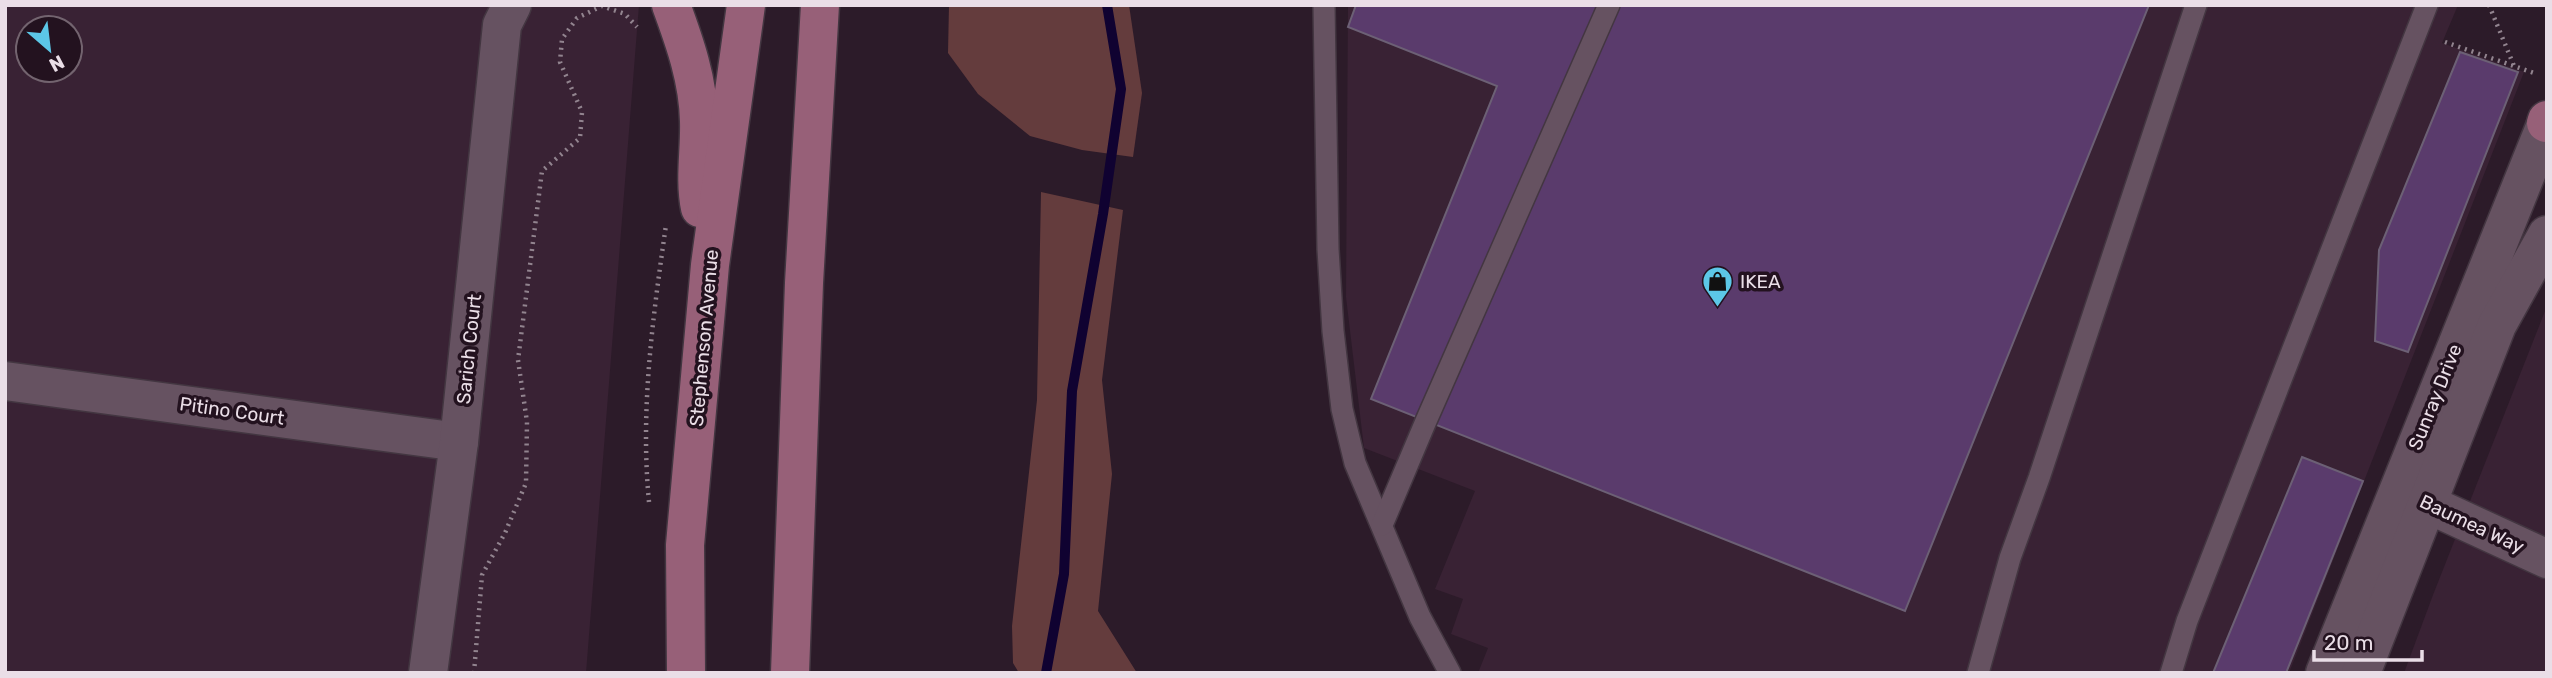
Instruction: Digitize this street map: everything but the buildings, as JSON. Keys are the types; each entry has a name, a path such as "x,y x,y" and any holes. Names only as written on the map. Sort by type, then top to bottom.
{"main road":[{"path":"670,5 691,59 699,120 697,192 710,265"},
{"name":"Stephenson Avenue","path":"686,673 685,545 710,265 746,5"},
{"path":"790,673 804,283 820,5"}],"street":[{"name":"Sarich Court","path":"428,673 512,12"},
{"name":"Sunray Drive","path":"2361,673 2412,497 2547,122"},
{"name":"Sunray Drive","path":"2325,673 2497,325 2547,235"},
{"name":"Pitino Court","path":"5,381 459,442"},
{"name":"Baumea Way","path":"2412,497 2547,559"}],"lane":[{"path":"1324,5 1328,249 1334,344 1342,409 1355,463 1420,617 1450,673"},
{"path":"1382,525 1609,5"},
{"path":"1978,673 2010,558 2196,5"},
{"path":"2171,673 2187,621 2427,5"}],"path":[{"path":"2489,5 2514,66"},
{"path":"474,673 482,575 505,533 526,483 527,422 518,360 542,171 580,138 582,112 559,62 562,39 577,18 602,6 625,14 642,33"},
{"path":"2445,42 2534,73"},
{"path":"649,508 646,470 651,330 668,215"}],"shaded area":[{"path":"5,5 639,5 586,673 5,673"},
{"path":"949,5 1129,5 1142,93 1133,157 1082,150 1030,136 978,94 948,53"},
{"path":"1348,5 2458,5 2442,43 2524,72 2289,673 1478,673 1488,648 1451,634 1463,599 1435,589 1475,491 1364,448 1346,297"},
{"path":"1041,192 1123,210 1102,380 1112,474 1098,611 1137,673 1019,673 1013,663 1012,626 1037,400"},
{"path":"2547,306 2547,673 2404,673 2433,595"}],"waterway":[{"path":"1046,673 1064,574 1072,391 1103,214 1121,89 1107,5"}],"place":[{"name":"IKEA","path":"1717,308"}]}
